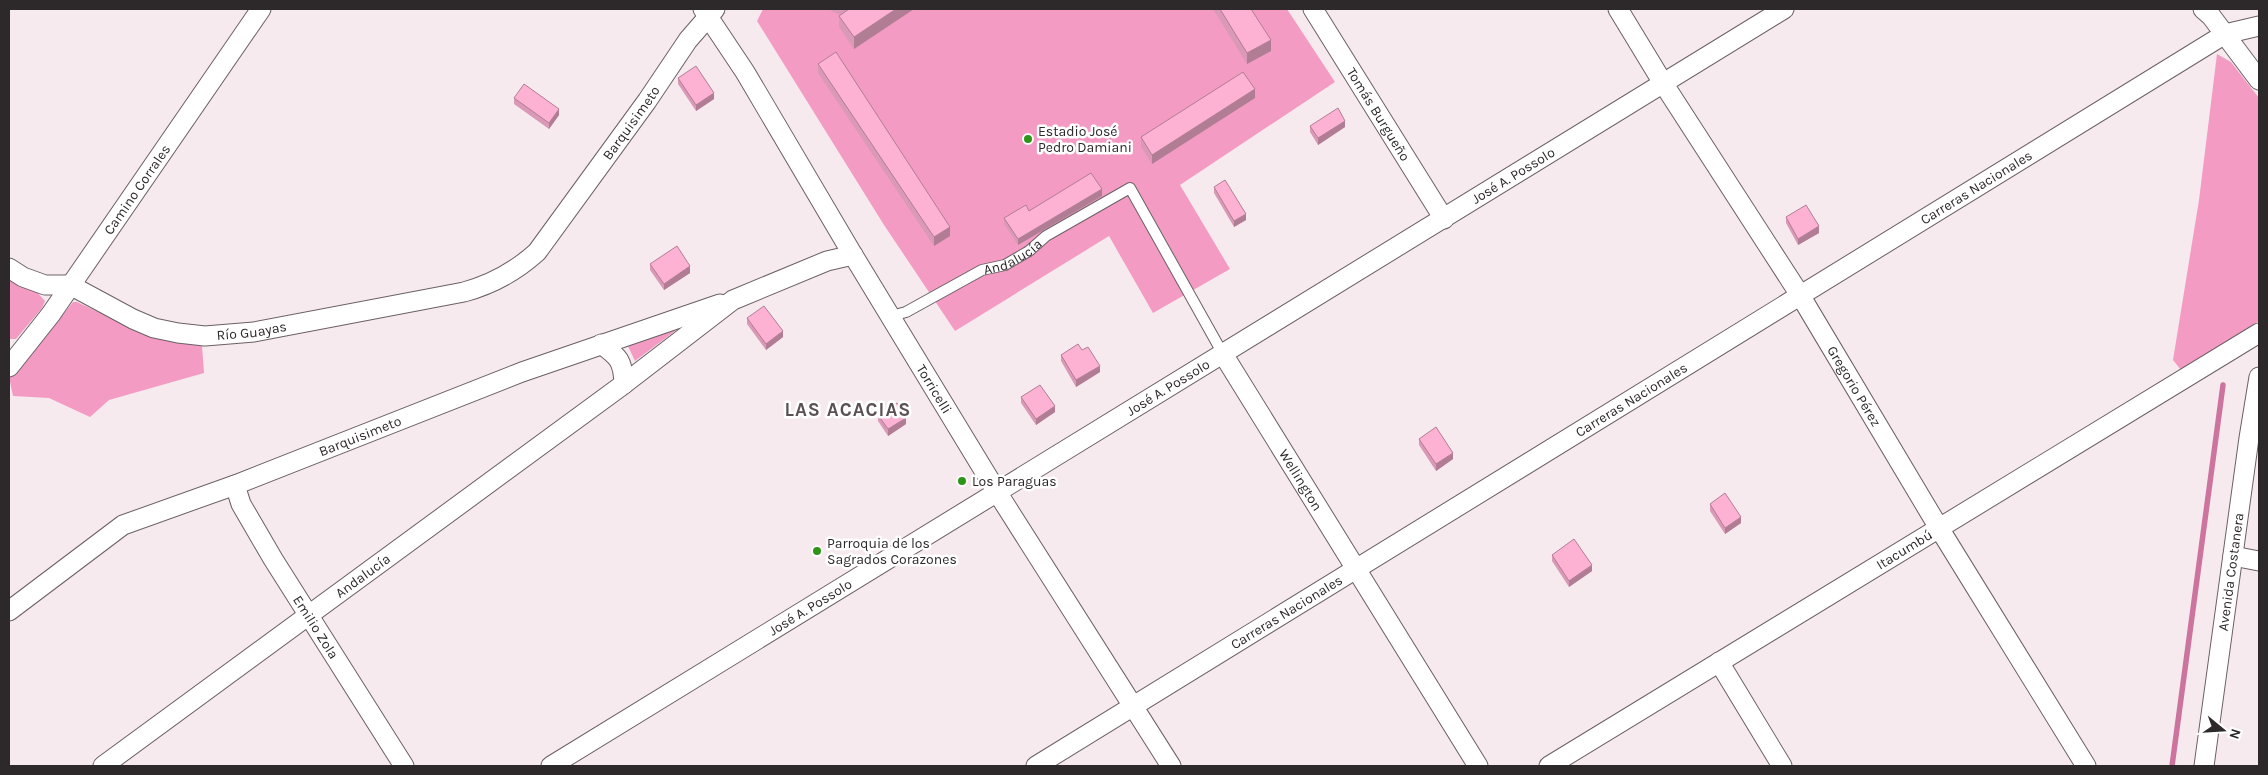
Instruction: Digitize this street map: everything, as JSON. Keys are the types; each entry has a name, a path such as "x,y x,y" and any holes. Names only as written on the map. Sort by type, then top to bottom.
{"street":[{"name":"Camino Corrales","path":"11,361 70,284 261,9"},
{"name":"Tomás Burgueño","path":"1313,9 1444,219"},
{"name":"Gregorio Pérez","path":"1618,9 1663,83 1800,295 1939,528 2086,766"},
{"name":"José A. Possolo","path":"551,766 1784,9"},
{"path":"2204,9 2259,80"},
{"name":"Torricelli","path":"709,11 853,255 997,492 1171,766"},
{"name":"Barquisimeto","path":"503,277 522,265 536,252 646,102 709,11"},
{"name":"Carreras Nacionales","path":"1036,766 2225,34 2259,26"},
{"name":"Andalucía","path":"103,766 624,384 733,300 827,261 853,255"},
{"path":"9,268 23,277 45,285 70,284"},
{"name":"Río Guayas","path":"70,284 133,319 154,328 205,336 254,332 464,292 503,277"},
{"name":"Barquisimeto","path":"9,610 123,525 234,485 601,344 733,300"},
{"name":"Itacumbú","path":"1549,766 2259,333"},
{"path":"601,344 615,354 622,363 624,384"},
{"name":"Wellington","path":"1223,354 1478,766"},
{"name":"Avenida Costanera","path":"2204,766 2259,377"},
{"name":"Emilio Zola","path":"234,485 246,512 404,766"},
{"path":"2233,556 2259,561"},
{"path":"1719,662 1782,766"}],"lane":[{"name":"Andalucía","path":"891,316 906,312 982,270 1005,265 1029,251 1046,236 1130,188"},
{"name":"Wellington","path":"1130,188 1223,354"}],"shaded area":[{"name":"Estadio José Pedro Damiani","path":"763,9 1287,9 1335,82 1180,185 1230,269 1153,313 1109,236 955,331 884,225 757,21"},
{"path":"2217,54 2231,62 2259,98 2259,321 2181,370 2173,360 2199,200"},
{"path":"9,277 37,292 45,301 42,308 16,339 9,339"},
{"path":"73,302 153,334 202,346 204,373 109,400 90,417 49,398 13,396 9,377 32,354"},
{"path":"672,325 675,331 635,361 626,342"}],"building":[{"path":"849,9 896,9 854,37 839,16"},
{"path":"1220,9 1251,9 1271,40 1247,53"},
{"path":"836,52 950,227 934,237 818,64"},
{"path":"696,66 714,93 696,105 678,78"},
{"path":"1243,72 1255,89 1152,155 1141,137"},
{"path":"524,84 559,109 549,123 514,98"},
{"path":"1338,108 1345,121 1318,138 1310,126"},
{"path":"1091,173 1102,189 1018,239 1004,218 1026,205 1029,211"},
{"path":"1225,180 1246,214 1234,221 1214,187"},
{"path":"1806,205 1819,226 1798,239 1786,217"},
{"path":"677,246 690,266 664,284 650,264"},
{"path":"764,306 783,331 766,344 747,318"},
{"path":"1078,344 1082,350 1088,347 1100,366 1076,380 1061,355"},
{"path":"1040,385 1055,406 1036,419 1021,397"},
{"path":"897,403 906,418 888,429 878,415"},
{"path":"1436,427 1453,453 1436,464 1419,439"},
{"path":"1725,493 1741,517 1725,528 1710,504"},
{"path":"1574,539 1592,565 1569,581 1552,555"}],"waterway":[{"path":"2172,766 2223,385"}],"place":[{"name":"Estadio José Pedro Damiani","path":"1028,139"},
{"name":"Los Paraguas","path":"962,481"},
{"name":"Parroquia de los Sagrados Corazones","path":"817,551"}],"district":[{"name":"LAS ACACIAS","path":"848,410"}]}
